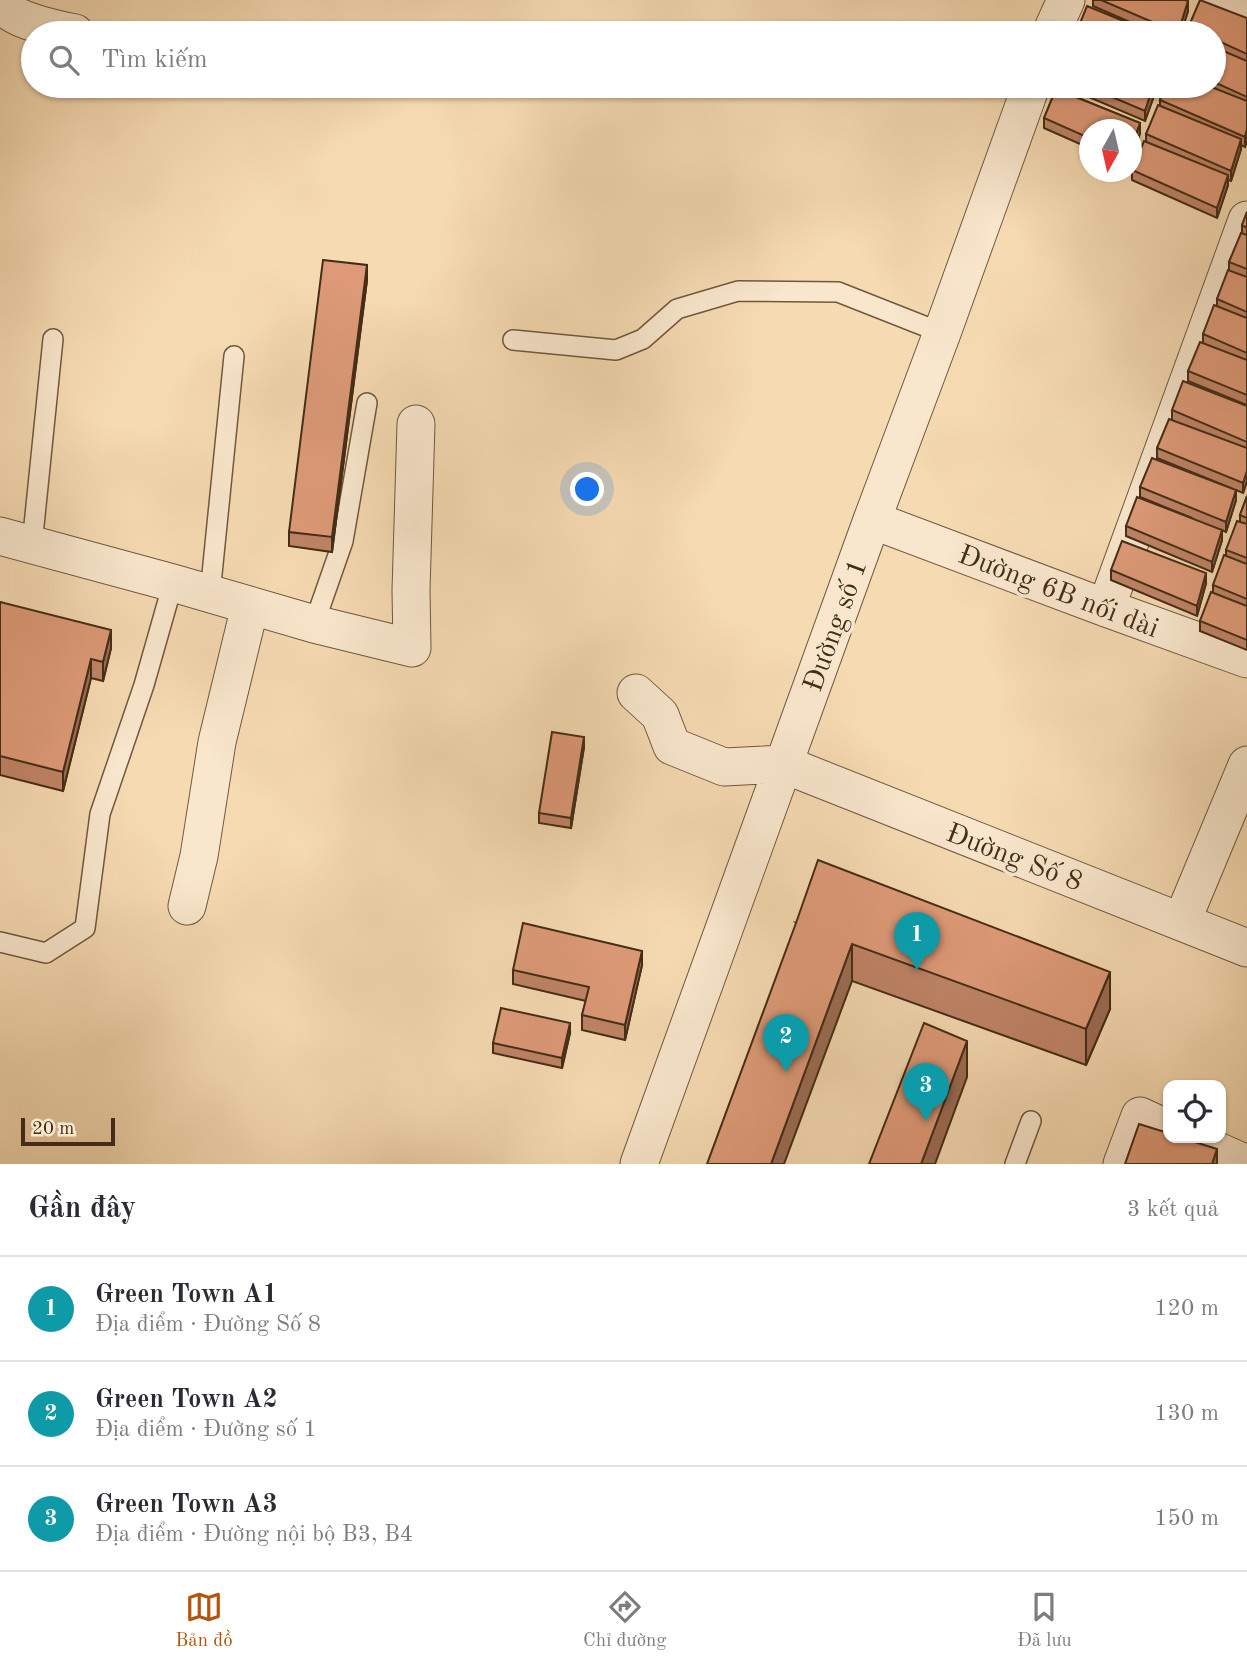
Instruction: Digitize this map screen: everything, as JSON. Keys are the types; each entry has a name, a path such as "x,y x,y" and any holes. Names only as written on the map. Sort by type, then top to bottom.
{"street":[{"path":"4,0 11,13 31,21"},
{"path":"1056,21 1066,0"},
{"path":"1221,0 1247,10"},
{"name":"Đường số 1","path":"639,1164 1027,98"},
{"path":"1106,608 1247,220"},
{"path":"16,541 314,624 412,648 416,424"},
{"name":"Đường 6B nối dài","path":"872,520 1247,659"},
{"path":"187,906 217,742 250,606"},
{"path":"636,693 660,715 672,746 724,767 783,764"},
{"name":"Đường Số 8","path":"783,764 1247,948"},
{"path":"1182,921 1247,765"},
{"path":"1122,1164 1140,1116 1163,1127"},
{"path":"1199,1143 1247,1164"}],"lane":[{"path":"513,340 616,350 643,339 677,309 738,290 838,292 942,333"},
{"path":"16,541 53,339"},
{"path":"210,594 234,356"},
{"path":"314,624 343,541 367,403"},
{"path":"0,942 46,953 85,928 100,814 144,685 173,583"},
{"path":"1015,1164 1031,1121"}],"building":[{"path":"1101,0 1188,1 1182,21 1150,21"},
{"path":"1200,0 1247,18 1247,54 1226,44 1226,21 1191,21"},
{"path":"1087,6 1124,21 1081,21"},
{"path":"1226,52 1247,61 1247,97 1226,87"},
{"path":"1226,93 1247,101 1245,137 1160,100 1226,98"},
{"path":"1052,98 1078,98 1130,119 1079,119 1079,134 1044,118"},
{"path":"1114,98 1149,98 1145,111"},
{"path":"1158,105 1241,139 1231,171 1146,134"},
{"path":"1144,141 1228,175 1217,208 1142,174"},
{"path":"1247,212 1247,228 1242,225"},
{"path":"1241,233 1247,235 1247,269 1229,262"},
{"path":"323,260 367,265 332,537 289,532"},
{"path":"1228,270 1247,277 1247,312 1217,299"},
{"path":"1214,305 1247,318 1247,353 1203,334"},
{"path":"1200,342 1247,360 1247,395 1188,371"},
{"path":"1183,381 1247,406 1247,442 1172,410"},
{"path":"1169,419 1247,448 1247,471 1243,483 1157,448"},
{"path":"1152,458 1236,490 1226,522 1140,487"},
{"path":"1247,496 1247,518 1240,515"},
{"path":"1137,497 1222,530 1212,562 1126,526"},
{"path":"1237,521 1247,524 1247,558 1226,550"},
{"path":"1122,541 1206,573 1197,606 1111,570"},
{"path":"1224,555 1247,564 1247,599 1213,585"},
{"path":"1211,592 1247,606 1247,640 1200,621"},
{"path":"0,602 111,630 103,662 91,659 63,772 0,756"},
{"path":"552,732 584,737 571,818 539,813"},
{"path":"818,860 1110,972 1086,1029 852,944 771,1164 707,1164 796,923"},
{"path":"523,923 642,951 625,1025 582,1015 589,987 513,970"},
{"path":"501,1008 570,1023 562,1058 493,1043"},
{"path":"924,1023 967,1041 921,1164 869,1164"},
{"path":"1139,1124 1163,1131 1163,1143 1198,1143 1217,1149 1212,1164 1125,1164"}],"place":[{"name":"Green Town A1","path":"917,970"},
{"name":"Green Town A2","path":"786,1072"},
{"name":"Green Town A3","path":"926,1121"}]}
